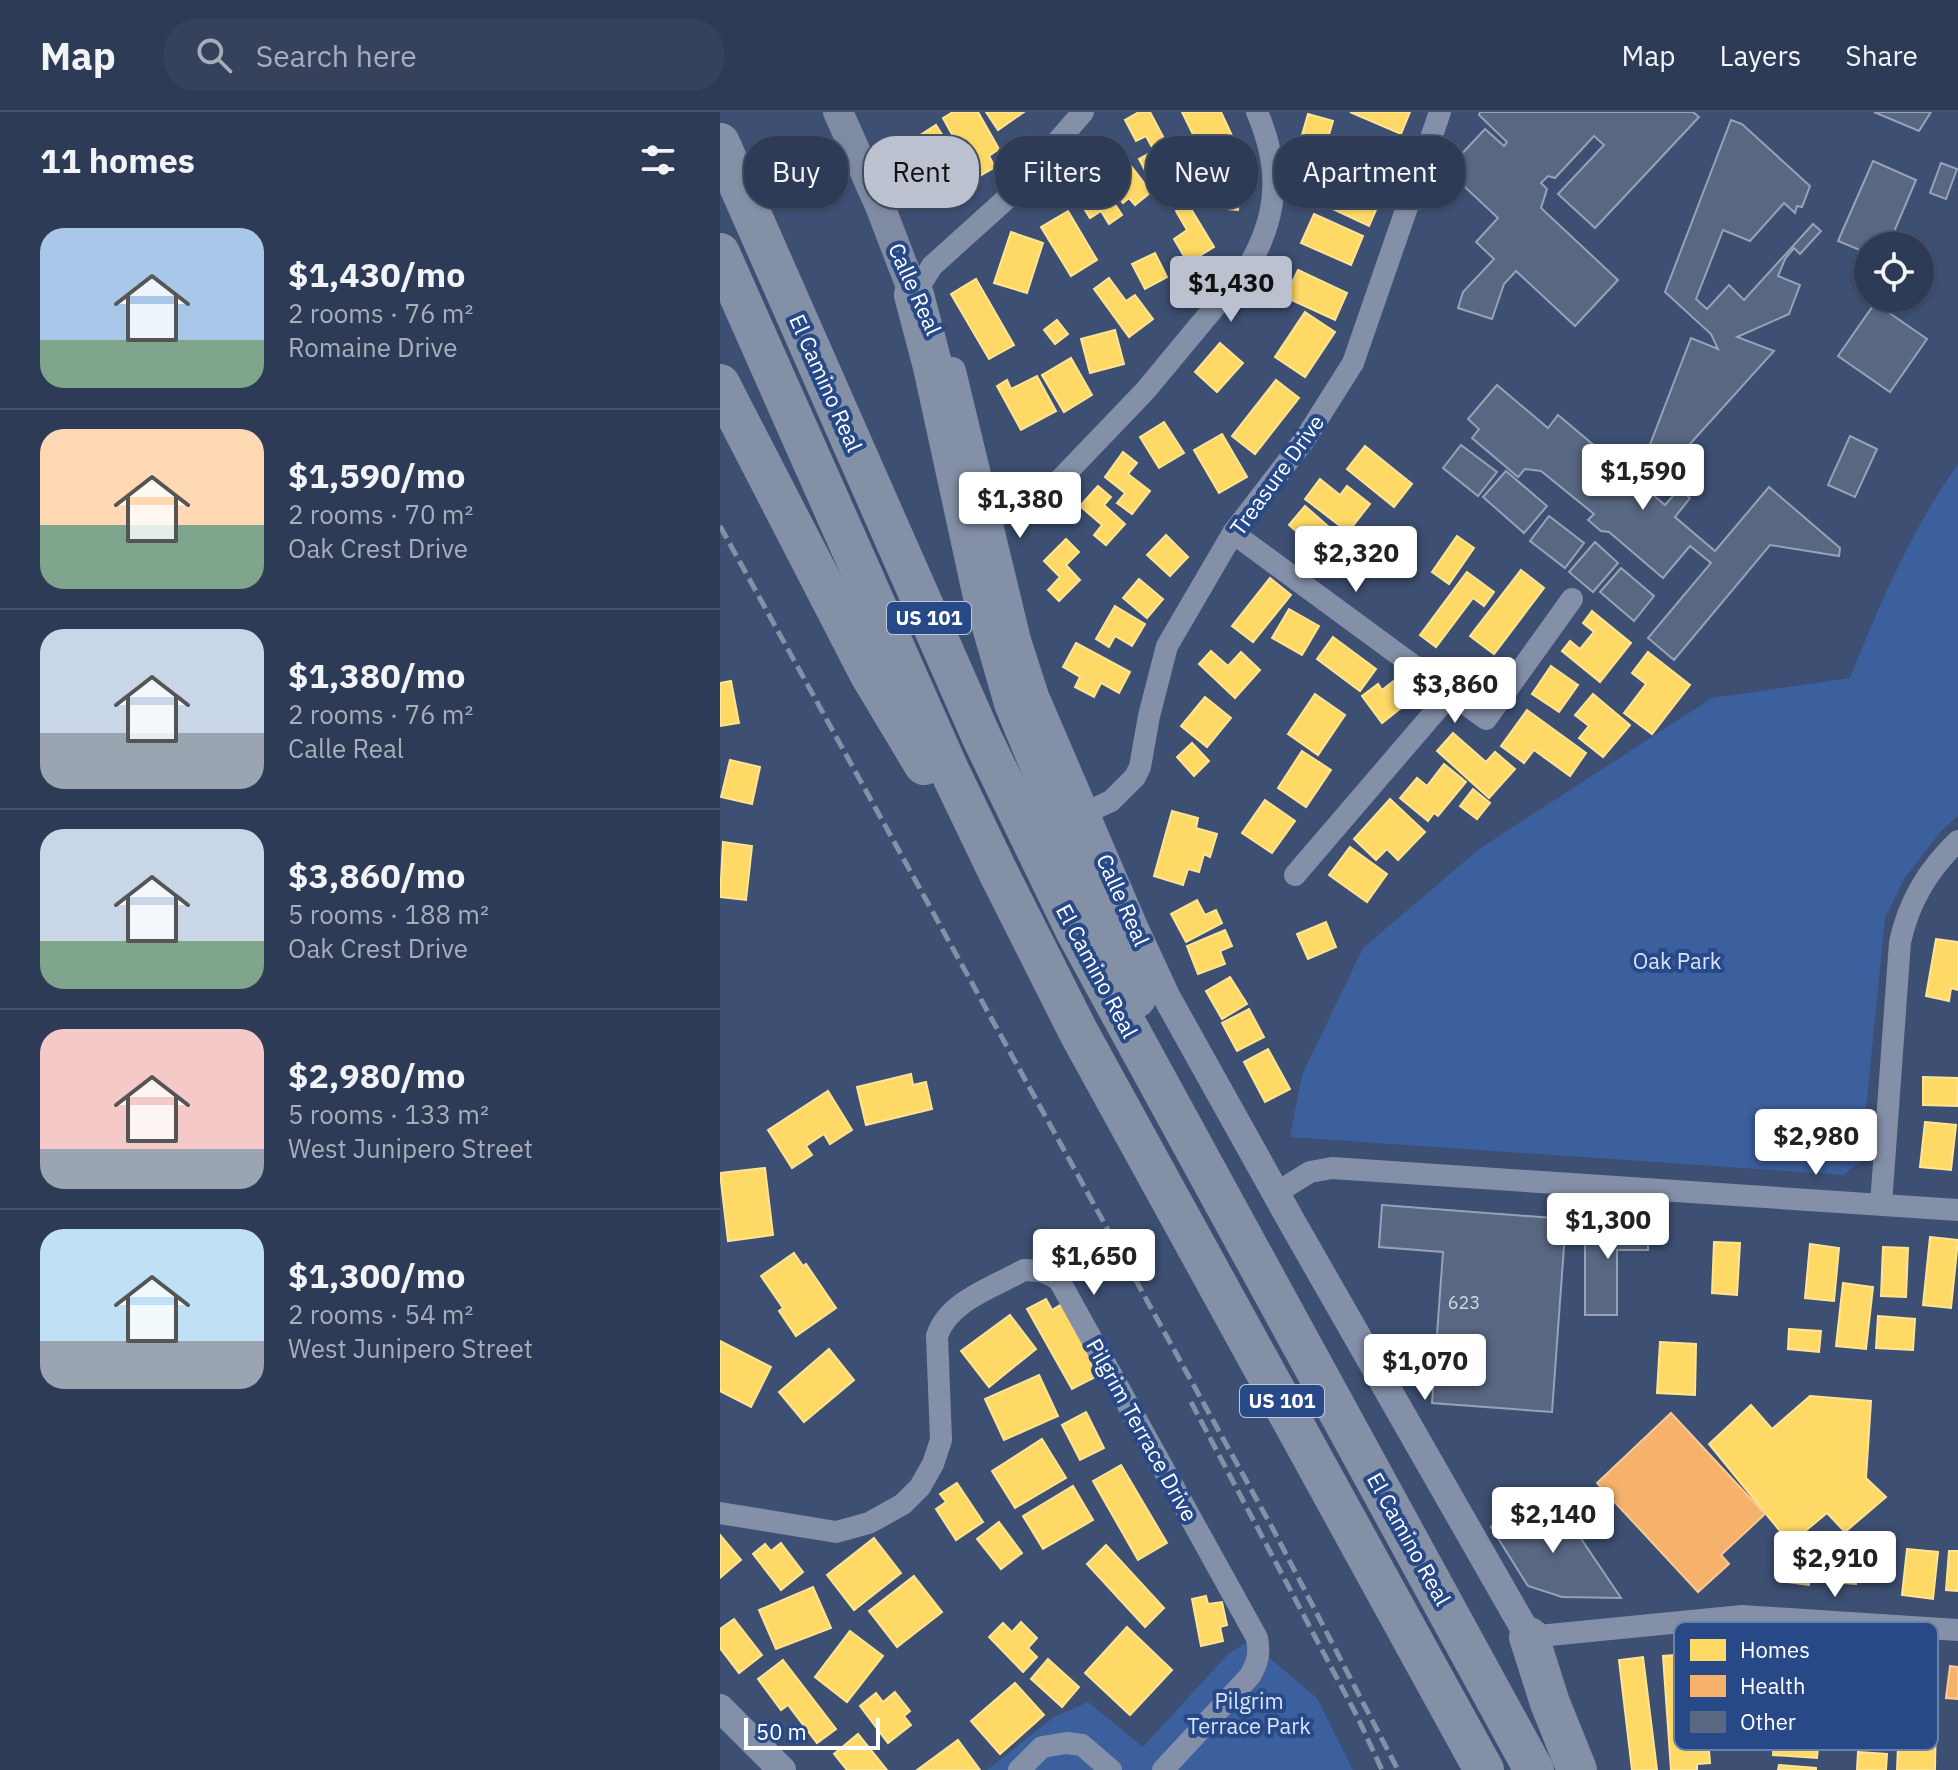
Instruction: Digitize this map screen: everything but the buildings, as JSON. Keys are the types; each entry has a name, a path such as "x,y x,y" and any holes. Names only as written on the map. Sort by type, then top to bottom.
{"highway":[{"name":"El Camino Real","path":"720,143 982,738 1076,932 1534,1770"},
{"name":"El Camino Real","path":"720,253 950,772 1079,1033 1484,1770"},
{"path":"914,295 933,367 982,592 1014,703 1142,1011 1158,1084"},
{"path":"720,384 870,675 1079,1033"},
{"path":"1529,1637 1550,1703 1577,1770"}],"main road":[{"name":"Calle Real","path":"838,112 880,206 914,295"}],"street":[{"path":"914,295 932,266 1014,192 1083,112"},
{"name":"Treasure Drive","path":"1085,813 1120,794 1140,767 1167,646 1233,533 1305,439 1353,363 1440,112"},
{"path":"1053,487 1145,391 1254,257 1270,216 1274,196 1266,116"},
{"name":"Calle Real","path":"914,295 923,306 951,368 1017,640 1035,696 1166,996 1529,1637"},
{"path":"1233,533 1486,719 1572,599"},
{"path":"1295,875 1451,693"},
{"path":"1881,1204 1900,942 1906,914 1917,890 1943,855 1958,841"},
{"path":"1276,1193 1310,1172 1332,1168 1958,1210"},
{"name":"Pilgrim Terrace Drive","path":"720,1513 836,1532 869,1523 903,1504 920,1487 933,1464 941,1440 937,1336 941,1321 951,1310 1024,1270 1049,1273 1059,1280 1257,1638 1257,1664 1250,1676 1163,1770"},
{"path":"1685,1622 1742,1616 1835,1622"},
{"path":"1529,1637 1674,1624"},
{"path":"1938,1629 1958,1630"},
{"path":"720,1708 782,1770"},
{"path":"1019,1770 1042,1747 1067,1743 1082,1745 1111,1770"}],"green space":[{"name":"Oak Park","path":"1958,464 1958,816 1941,831 1904,879 1885,918 1861,1161 1844,1175 1290,1137 1302,1075 1363,948 1479,849 1712,698 1850,678 1911,541"},
{"name":"Pilgrim Terrace Park","path":"1249,1641 1317,1698 1353,1770 987,1770 1054,1717 1088,1702 1143,1747 1228,1654"}],"railway":[{"path":"720,526 1274,1531 1398,1770"},
{"path":"1191,1402 1358,1718 1382,1770"}]}
